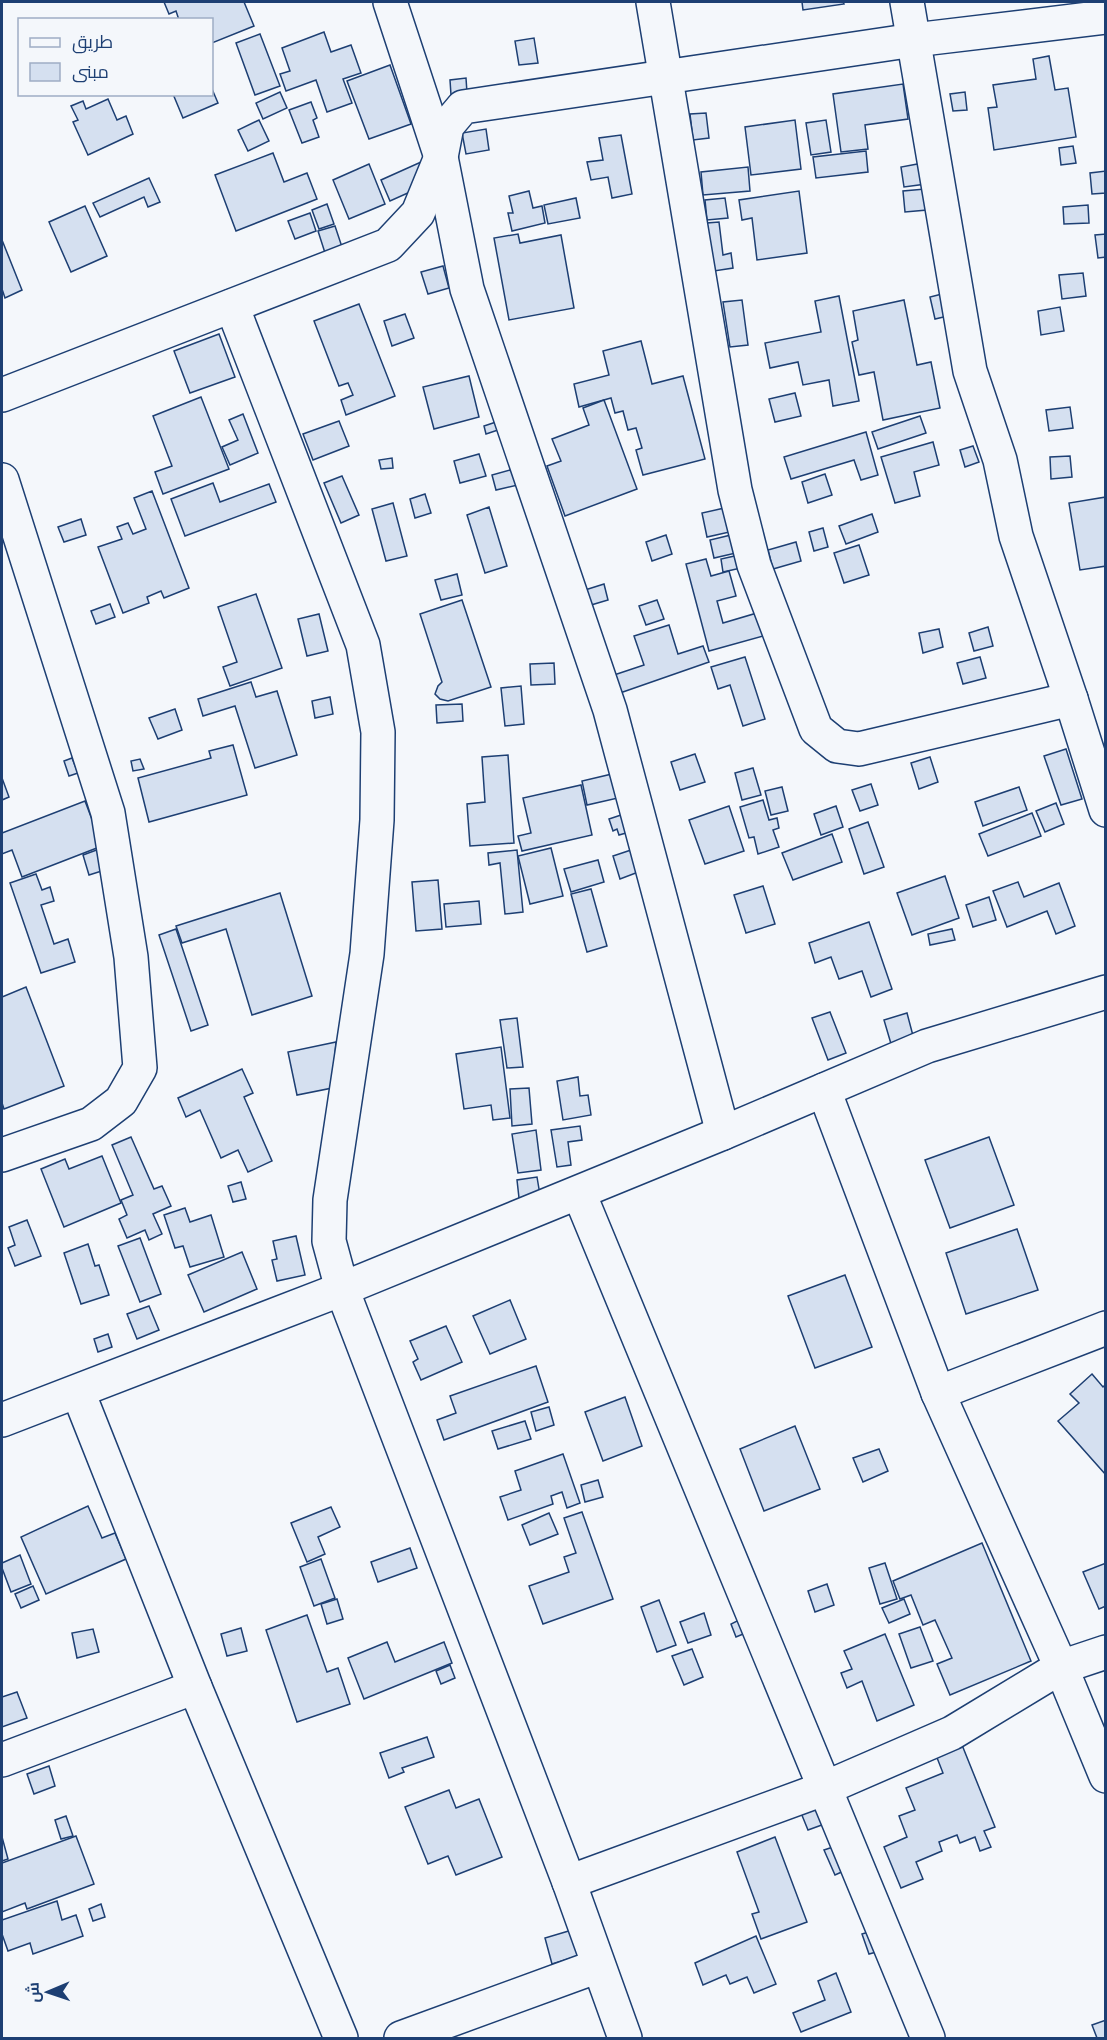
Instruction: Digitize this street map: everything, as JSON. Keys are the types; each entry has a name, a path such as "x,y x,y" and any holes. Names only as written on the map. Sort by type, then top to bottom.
{"street":[{"path":"390,2 441,157 467,289 610,710 723,1133"},
{"path":"653,2 735,490 754,565 816,729 837,746 859,749 1071,699"},
{"path":"906,2 970,371 1000,460 1016,536 1106,810"},
{"path":"2,395 388,245 418,213 441,157 447,126 463,107 914,40 1106,17"},
{"path":"232,306 363,645 378,732 377,820 368,954 330,1200 329,1241 342,1289 569,1882 625,2038"},
{"path":"2,480 108,813 131,957 140,1068 121,1101 91,1124 2,1155"},
{"path":"2,1420 342,1289 723,1133 927,1046 1106,992"},
{"path":"824,1090 938,1393 1061,1667 1106,1776"},
{"path":"579,1192 823,1789 928,2038"},
{"path":"938,1393 1106,1328"},
{"path":"78,1392 195,1687 341,2038"},
{"path":"569,1882 823,1789 952,1733 1061,1667 1106,1652"},
{"path":"2,1760 195,1687"},
{"path":"401,2038 598,1966"}],"building":[{"path":"164,2 244,2 254,26 213,43 213,18 178,18 176,11 169,14"},
{"path":"802,2 843,2 844,4 803,10"},
{"path":"324,32 331,52 351,45 361,73 343,79 352,103 327,112 316,80 286,91 280,74 290,71 282,48"},
{"path":"260,34 280,86 255,95 236,43"},
{"path":"534,38 538,63 519,65 515,41"},
{"path":"1049,56 1055,90 1068,88 1076,137 994,150 988,108 997,107 993,85 1036,79 1033,59"},
{"path":"390,65 411,124 369,139 347,81"},
{"path":"466,78 467,93 451,95 450,80"},
{"path":"903,84 908,119 865,125 868,149 841,152 833,94"},
{"path":"213,91 218,103 183,118 174,96 213,96"},
{"path":"280,92 287,108 263,119 256,103"},
{"path":"965,92 967,110 953,111 950,94"},
{"path":"108,99 117,120 126,116 133,134 88,155 73,122 78,120 71,106 83,101 86,109"},
{"path":"311,102 317,118 313,120 319,137 302,143 289,110"},
{"path":"706,113 709,138 693,140 690,114"},
{"path":"259,120 269,141 248,151 238,130"},
{"path":"795,120 801,169 751,175 745,127"},
{"path":"826,120 831,152 811,155 806,123"},
{"path":"486,129 489,150 466,154 462,133"},
{"path":"621,135 632,194 612,198 608,177 591,180 587,162 603,160 599,138"},
{"path":"1073,146 1076,163 1061,165 1059,148"},
{"path":"866,151 868,172 816,178 813,157"},
{"path":"273,153 284,182 307,173 317,199 236,231 215,175"},
{"path":"421,162 430,183 390,201 381,180"},
{"path":"923,163 926,184 904,187 901,167"},
{"path":"369,164 385,204 349,219 333,180"},
{"path":"748,167 750,191 703,195 701,172"},
{"path":"1106,171 1106,193 1092,194 1090,173"},
{"path":"149,178 160,202 148,207 144,197 100,217 93,203"},
{"path":"925,189 927,210 905,212 903,191"},
{"path":"529,191 533,208 542,206 545,223 512,231 508,213 513,213 509,196"},
{"path":"799,191 807,253 757,260 752,218 742,220 739,200"},
{"path":"576,198 580,218 548,224 544,205"},
{"path":"725,198 728,218 707,220 705,200"},
{"path":"327,204 334,224 319,229 312,210"},
{"path":"1088,205 1089,223 1064,224 1063,207"},
{"path":"85,206 107,256 71,272 49,222"},
{"path":"310,213 316,231 295,239 288,221"},
{"path":"719,222 723,255 731,253 733,268 714,271 707,223"},
{"path":"335,226 343,250 326,256 318,231"},
{"path":"518,234 520,243 561,235 574,308 509,320 494,238"},
{"path":"1106,234 1106,257 1098,258 1095,235"},
{"path":"2,240 22,290 5,298 2,289"},
{"path":"443,266 449,288 428,294 421,272"},
{"path":"1083,273 1086,296 1062,299 1059,275"},
{"path":"946,293 952,315 935,319 930,297"},
{"path":"839,296 859,401 833,406 829,380 803,385 798,362 770,368 765,343 821,332 815,301"},
{"path":"742,300 748,345 730,347 723,302"},
{"path":"904,300 917,365 931,362 940,408 883,420 874,372 859,375 852,342 858,340 853,311"},
{"path":"359,304 395,396 346,415 341,400 353,395 348,383 339,386 314,321"},
{"path":"1060,307 1064,331 1041,335 1038,311"},
{"path":"405,314 414,338 392,346 384,321"},
{"path":"219,334 235,377 190,393 174,351"},
{"path":"641,341 652,384 683,376 705,459 643,475 636,450 642,448 636,428 628,430 623,411 615,413 611,398 579,407 574,384 609,375 603,351"},
{"path":"469,376 479,417 434,429 423,387"},
{"path":"795,393 801,416 775,422 769,399"},
{"path":"201,397 229,469 163,494 155,472 172,466 153,416"},
{"path":"604,400 637,489 565,516 547,466 561,461 552,439 589,425 583,408"},
{"path":"1070,407 1073,428 1049,431 1046,410"},
{"path":"243,414 258,453 230,465 222,447 238,440 229,420"},
{"path":"920,416 926,433 878,449 872,432"},
{"path":"339,421 349,446 313,460 303,434"},
{"path":"496,422 498,430 486,434 484,426"},
{"path":"866,432 878,475 861,480 854,460 791,479 784,457"},
{"path":"933,442 939,465 914,472 920,496 895,503 881,457"},
{"path":"973,446 979,462 965,467 960,450"},
{"path":"479,454 486,476 460,483 454,461"},
{"path":"1070,456 1072,477 1051,479 1050,457"},
{"path":"392,458 393,468 381,469 379,460"},
{"path":"514,469 518,485 496,490 492,475"},
{"path":"825,474 832,495 808,503 802,482"},
{"path":"342,476 359,515 341,523 324,483"},
{"path":"213,483 220,502 269,484 276,502 185,536 171,499"},
{"path":"152,491 189,588 164,598 161,591 147,597 149,603 123,613 98,547 122,539 117,527 128,523 133,534 146,529 134,498"},
{"path":"425,494 431,513 415,518 410,499"},
{"path":"1106,497 1106,566 1080,570 1069,503"},
{"path":"393,503 407,556 386,561 372,509"},
{"path":"489,507 507,566 485,573 467,515"},
{"path":"729,507 734,531 707,537 702,513"},
{"path":"872,514 878,532 846,544 839,526"},
{"path":"81,519 86,535 64,542 58,527"},
{"path":"823,528 828,547 814,551 809,532"},
{"path":"666,535 672,554 652,561 646,542"},
{"path":"731,535 736,553 714,558 710,540"},
{"path":"796,542 801,561 773,569 768,550"},
{"path":"859,545 869,575 844,583 834,553"},
{"path":"739,555 741,568 723,572 721,559"},
{"path":"706,559 711,576 729,571 736,596 717,601 723,623 767,610 774,633 709,651 686,564"},
{"path":"457,574 462,595 441,600 435,580"},
{"path":"604,584 608,600 591,605 585,590"},
{"path":"256,594 282,668 230,686 223,667 237,662 218,607"},
{"path":"462,600 491,687 448,701 440,699 435,694 442,682 420,614"},
{"path":"657,600 664,619 646,625 639,606"},
{"path":"110,604 115,617 96,624 91,611"},
{"path":"319,614 328,651 307,656 298,619"},
{"path":"669,625 678,654 703,646 709,662 620,693 614,675 644,665 634,636"},
{"path":"988,627 993,646 974,651 969,633"},
{"path":"939,629 943,647 923,653 919,633"},
{"path":"745,657 765,719 743,726 730,685 718,689 711,667"},
{"path":"980,657 986,678 963,684 957,663"},
{"path":"554,663 555,684 531,685 530,664"},
{"path":"251,682 256,697 277,691 297,755 255,768 235,706 203,716 198,699"},
{"path":"521,686 524,724 505,726 501,688"},
{"path":"330,697 333,714 315,718 312,701"},
{"path":"462,704 463,721 437,723 436,705"},
{"path":"175,709 182,730 158,739 149,718"},
{"path":"233,745 247,795 149,822 138,778 211,758 209,751"},
{"path":"1066,749 1082,799 1061,805 1044,756"},
{"path":"695,754 705,782 680,790 671,762"},
{"path":"508,755 514,843 470,846 467,804 485,802 482,757"},
{"path":"930,757 938,782 919,789 911,763"},
{"path":"72,758 78,773 69,776 64,761"},
{"path":"140,759 144,769 133,771 131,761"},
{"path":"753,768 761,795 742,800 735,773"},
{"path":"612,774 618,798 587,805 582,781"},
{"path":"2,778 9,797 2,800"},
{"path":"871,784 878,805 860,811 852,790"},
{"path":"581,785 592,835 522,851 518,836 531,833 523,798"},
{"path":"782,787 788,811 771,815 765,791"},
{"path":"1019,787 1027,810 983,826 975,802"},
{"path":"763,800 769,820 777,818 779,828 773,830 779,847 758,854 754,837 749,838 740,807"},
{"path":"85,801 102,846 22,877 12,850 2,854 2,833"},
{"path":"1056,803 1064,824 1045,832 1036,811"},
{"path":"729,806 744,851 705,864 689,820"},
{"path":"836,806 843,827 821,835 814,814"},
{"path":"627,813 633,831 619,835 617,829 613,831 609,819"},
{"path":"1032,813 1041,836 988,856 979,834"},
{"path":"868,822 884,867 864,874 849,829"},
{"path":"832,834 842,862 793,880 782,853"},
{"path":"102,848 108,869 89,875 83,855"},
{"path":"551,848 563,896 530,904 518,856"},
{"path":"634,849 641,871 620,879 613,856"},
{"path":"517,850 523,912 505,914 500,863 489,865 488,853"},
{"path":"598,860 604,882 571,892 564,869"},
{"path":"36,874 42,890 50,887 54,901 41,905 54,944 68,939 75,962 41,973 10,883"},
{"path":"945,876 959,918 912,935 897,893"},
{"path":"438,880 442,929 416,931 412,882"},
{"path":"1018,882 1024,897 1059,883 1075,926 1056,934 1047,911 1007,927 993,891"},
{"path":"763,886 775,924 746,933 734,895"},
{"path":"591,889 607,946 587,952 571,894"},
{"path":"280,893 312,996 252,1015 226,929 182,943 176,926"},
{"path":"989,897 996,920 973,927 966,905"},
{"path":"479,901 481,924 446,927 444,904"},
{"path":"869,922 892,989 871,997 862,971 839,979 831,957 815,963 809,943"},
{"path":"176,929 208,1025 191,1031 159,935"},
{"path":"952,929 955,940 930,945 928,934"},
{"path":"26,987 64,1086 4,1109 2,1103 2,997"},
{"path":"830,1012 846,1053 828,1060 812,1018"},
{"path":"907,1013 916,1047 894,1054 884,1020"},
{"path":"517,1018 523,1067 507,1068 500,1020"},
{"path":"336,1042 332,1088 297,1095 288,1052"},
{"path":"501,1047 510,1118 493,1120 491,1105 464,1109 456,1054"},
{"path":"242,1069 253,1093 244,1097 272,1161 248,1172 238,1150 221,1158 200,1110 186,1117 178,1098"},
{"path":"578,1077 580,1096 588,1095 591,1115 563,1120 557,1081"},
{"path":"529,1088 532,1124 512,1126 510,1089"},
{"path":"580,1126 582,1140 568,1142 571,1165 557,1167 551,1130"},
{"path":"536,1130 541,1170 518,1173 512,1134"},
{"path":"131,1137 154,1189 162,1186 171,1206 153,1214 162,1234 149,1240 145,1230 127,1238 119,1219 127,1215 121,1200 133,1195 112,1145"},
{"path":"989,1137 1014,1205 950,1228 925,1160"},
{"path":"102,1156 121,1203 64,1227 41,1169 65,1159 69,1169"},
{"path":"537,1177 540,1195 519,1198 517,1180"},
{"path":"241,1182 246,1199 233,1202 228,1186"},
{"path":"185,1208 190,1222 211,1215 224,1257 190,1267 183,1246 175,1248 164,1215"},
{"path":"27,1220 41,1256 15,1266 8,1248 15,1245 9,1227"},
{"path":"1017,1229 1038,1290 966,1314 946,1253"},
{"path":"296,1236 305,1275 277,1281 272,1260 277,1259 273,1241"},
{"path":"140,1238 161,1294 140,1302 118,1246"},
{"path":"88,1244 95,1266 99,1265 109,1295 81,1304 64,1253"},
{"path":"242,1252 257,1289 204,1312 188,1275"},
{"path":"845,1275 872,1347 815,1368 788,1296"},
{"path":"510,1300 526,1339 490,1354 473,1316"},
{"path":"149,1306 159,1330 137,1339 127,1314"},
{"path":"446,1326 462,1362 421,1380 413,1362 418,1359 410,1341"},
{"path":"108,1334 112,1347 98,1352 94,1339"},
{"path":"536,1366 548,1402 444,1440 437,1420 456,1413 450,1396"},
{"path":"1092,1374 1103,1387 1106,1384 1106,1475 1058,1421 1079,1403 1070,1394"},
{"path":"625,1397 642,1446 603,1461 585,1412"},
{"path":"549,1407 554,1425 536,1431 531,1412"},
{"path":"525,1421 531,1439 498,1449 492,1431"},
{"path":"795,1426 820,1489 764,1511 740,1449"},
{"path":"879,1449 888,1471 863,1482 853,1458"},
{"path":"563,1454 580,1503 567,1508 562,1492 551,1496 553,1504 508,1520 500,1497 521,1490 515,1471"},
{"path":"598,1480 603,1497 585,1502 581,1485"},
{"path":"88,1506 102,1538 115,1533 126,1559 46,1594 21,1537"},
{"path":"331,1507 340,1527 318,1537 325,1554 307,1562 291,1523"},
{"path":"582,1512 613,1599 543,1624 529,1586 569,1572 564,1557 576,1553 564,1518"},
{"path":"549,1513 558,1534 530,1545 522,1525"},
{"path":"982,1543 1031,1661 950,1695 937,1664 952,1658 935,1620 923,1625 911,1595 900,1599 893,1581"},
{"path":"410,1548 417,1568 378,1582 371,1562"},
{"path":"20,1555 31,1584 11,1592 2,1563"},
{"path":"321,1559 335,1598 314,1606 300,1567"},
{"path":"885,1563 897,1599 880,1604 869,1568"},
{"path":"1106,1563 1106,1606 1099,1609 1083,1572"},
{"path":"827,1584 834,1605 815,1612 808,1591"},
{"path":"33,1586 39,1600 21,1608 15,1594"},
{"path":"337,1599 343,1619 327,1624 321,1604"},
{"path":"904,1599 910,1614 889,1623 882,1608"},
{"path":"659,1600 676,1645 657,1652 641,1607"},
{"path":"704,1613 711,1635 688,1643 680,1622"},
{"path":"307,1615 327,1672 338,1668 350,1704 297,1722 266,1630"},
{"path":"743,1618 748,1632 736,1637 731,1624"},
{"path":"920,1627 933,1661 911,1668 899,1634"},
{"path":"241,1628 247,1651 227,1656 221,1634"},
{"path":"93,1629 99,1652 77,1658 72,1633"},
{"path":"885,1634 914,1705 877,1721 862,1681 847,1688 841,1673 852,1669 844,1651"},
{"path":"387,1642 395,1662 444,1642 452,1663 364,1699 348,1658"},
{"path":"692,1649 703,1677 684,1685 672,1656"},
{"path":"450,1665 455,1678 441,1684 436,1671"},
{"path":"17,1692 27,1718 2,1727 2,1697"},
{"path":"427,1737 434,1757 402,1768 404,1772 389,1778 380,1753"},
{"path":"960,1740 995,1827 984,1831 991,1847 980,1851 975,1837 960,1843 957,1835 939,1842 942,1851 916,1862 923,1879 901,1888 884,1847 907,1837 899,1816 915,1810 906,1788 943,1773 934,1750"},
{"path":"49,1766 55,1786 34,1794 27,1774"},
{"path":"449,1790 456,1808 479,1799 502,1857 456,1875 448,1856 428,1864 405,1807"},
{"path":"820,1799 830,1822 808,1830 799,1808"},
{"path":"66,1816 73,1836 61,1839 55,1820"},
{"path":"76,1836 94,1884 27,1909 25,1903 2,1912 2,1863"},
{"path":"2,1837 8,1859 2,1861"},
{"path":"775,1837 807,1922 761,1939 752,1914 759,1912 737,1852"},
{"path":"836,1846 846,1870 835,1875 824,1850"},
{"path":"57,1901 62,1920 76,1915 83,1936 33,1954 30,1943 8,1951 2,1934 2,1920"},
{"path":"101,1904 105,1917 93,1921 89,1909"},
{"path":"572,1930 578,1956 552,1964 545,1938"},
{"path":"872,1931 880,1951 869,1954 862,1934"},
{"path":"756,1936 776,1984 754,1993 747,1977 730,1984 726,1975 703,1985 695,1963"},
{"path":"836,1973 851,2012 801,2032 793,2013 825,2000 818,1981"},
{"path":"1106,2020 1106,2038 1097,2038 1092,2025"}]}
